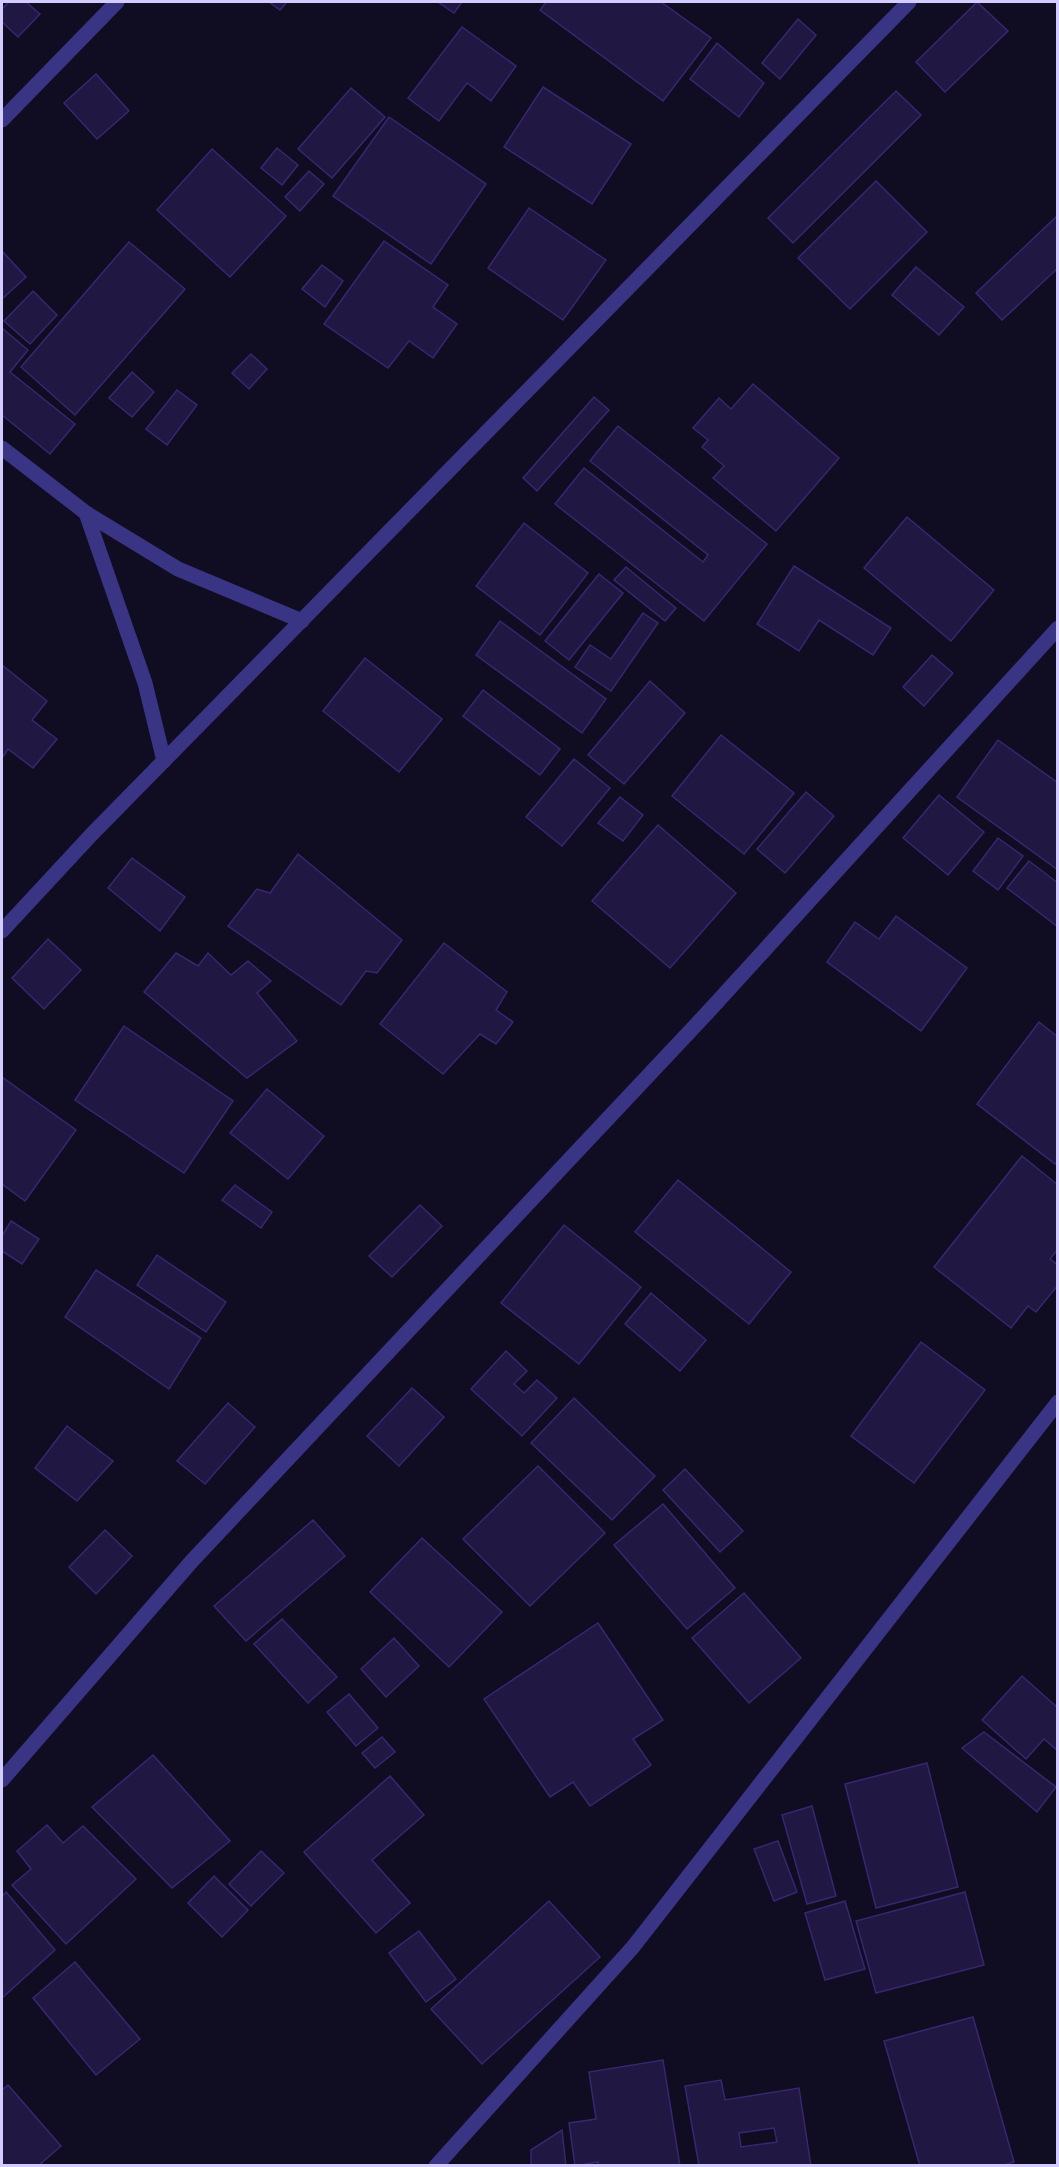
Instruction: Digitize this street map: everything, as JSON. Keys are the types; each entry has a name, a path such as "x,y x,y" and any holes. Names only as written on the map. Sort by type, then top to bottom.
{"street":[{"path":"2,120 117,2"},
{"path":"2,931 164,761 909,2"},
{"path":"2,448 86,513 178,569 302,621"},
{"path":"86,513 145,683 164,761"},
{"path":"2,1779 191,1562 708,1012 1058,628"},
{"path":"436,2166 633,1947 1058,1402"}],"building":[{"path":"9,2 26,2 40,14 18,37 2,22 2,9"},
{"path":"269,2 287,2 280,10"},
{"path":"438,2 462,2 454,13"},
{"path":"546,2 661,2 711,38 663,101 540,10"},
{"path":"977,2 1008,31 945,92 916,62"},
{"path":"798,19 816,35 780,79 762,63"},
{"path":"462,27 516,66 491,101 467,83 439,121 408,98"},
{"path":"717,43 764,83 739,117 690,79"},
{"path":"96,74 129,111 97,139 64,103"},
{"path":"543,87 631,144 592,204 504,147"},
{"path":"351,88 385,117 332,178 298,149"},
{"path":"896,91 921,115 793,243 768,218"},
{"path":"389,117 486,184 431,264 333,196"},
{"path":"277,148 298,165 282,185 261,168"},
{"path":"212,149 286,216 230,277 157,210"},
{"path":"309,171 324,184 300,211 285,197"},
{"path":"876,181 927,232 850,309 798,258"},
{"path":"529,208 606,260 563,320 488,268"},
{"path":"1058,215 1058,268 1002,320 976,293"},
{"path":"384,241 448,285 433,307 457,324 433,358 409,341 388,368 324,324"},
{"path":"129,242 185,289 75,415 21,367"},
{"path":"2,251 26,277 2,299"},
{"path":"322,265 343,281 325,307 302,289"},
{"path":"916,267 964,307 939,335 892,295"},
{"path":"33,291 57,315 30,344 4,321"},
{"path":"2,328 28,350 10,372 75,424 50,454 2,415"},
{"path":"251,354 267,369 249,389 232,373"},
{"path":"132,372 154,392 132,417 109,398"},
{"path":"753,384 839,458 776,531 713,478 724,466 702,447 708,440 693,428 719,398 731,409"},
{"path":"177,390 197,405 167,445 146,429"},
{"path":"594,397 609,410 537,491 523,478"},
{"path":"618,426 767,544 704,621 555,504 584,468 703,562 708,555 590,461"},
{"path":"907,517 994,590 951,641 864,568"},
{"path":"524,523 588,573 540,635 476,586"},
{"path":"794,566 891,628 873,655 819,620 799,651 757,624"},
{"path":"626,567 676,608 665,621 614,580"},
{"path":"599,574 623,593 569,660 545,641"},
{"path":"643,613 658,623 611,691 575,667 590,645 611,659"},
{"path":"500,621 606,699 582,733 476,655"},
{"path":"932,655 953,673 924,706 903,687"},
{"path":"365,658 442,719 399,772 323,711"},
{"path":"2,665 47,701 32,720 57,739 33,768 8,749 2,758"},
{"path":"650,681 685,713 624,784 588,755"},
{"path":"483,690 560,749 540,775 463,716"},
{"path":"721,735 794,793 744,854 672,796"},
{"path":"998,740 1058,783 1058,870 957,797"},
{"path":"574,759 610,788 562,846 526,817"},
{"path":"806,792 834,816 785,873 757,849"},
{"path":"939,795 984,832 948,875 903,838"},
{"path":"620,797 643,815 623,841 598,823"},
{"path":"658,825 736,893 670,968 592,901"},
{"path":"998,838 1023,856 998,890 973,871"},
{"path":"298,854 402,940 377,973 366,971 341,1005 228,926 257,889 270,893"},
{"path":"132,858 185,897 160,931 108,888"},
{"path":"1029,861 1058,883 1058,927 1007,888"},
{"path":"896,916 967,968 921,1031 827,962 855,922 879,939"},
{"path":"48,939 81,970 44,1009 12,978"},
{"path":"444,943 507,992 496,1010 513,1022 496,1044 480,1034 443,1074 380,1024"},
{"path":"176,953 198,966 208,953 231,975 248,961 271,981 257,993 297,1041 247,1078 144,992"},
{"path":"1039,1022 1058,1037 1058,1161 1055,1164 977,1104"},
{"path":"124,1026 233,1101 184,1173 75,1100"},
{"path":"2,1077 76,1130 25,1201 2,1184"},
{"path":"267,1089 324,1136 288,1179 230,1133"},
{"path":"1022,1156 1058,1185 1058,1249 1050,1259 1058,1265 1058,1285 1036,1312 1028,1306 1011,1328 934,1267"},
{"path":"678,1180 791,1272 749,1324 635,1232"},
{"path":"235,1185 272,1212 261,1228 222,1200"},
{"path":"420,1205 442,1226 392,1277 369,1256"},
{"path":"11,1221 39,1239 22,1264 2,1251 2,1236"},
{"path":"564,1225 641,1287 579,1364 501,1303"},
{"path":"157,1255 226,1302 206,1332 137,1285"},
{"path":"96,1270 201,1338 169,1389 65,1317"},
{"path":"651,1293 706,1340 680,1371 625,1324"},
{"path":"921,1342 985,1390 914,1483 851,1436"},
{"path":"506,1351 527,1371 514,1384 524,1393 537,1380 557,1398 522,1436 471,1389"},
{"path":"412,1388 444,1417 399,1466 367,1436"},
{"path":"574,1398 655,1476 612,1520 531,1443"},
{"path":"228,1403 255,1427 205,1484 177,1461"},
{"path":"67,1426 113,1461 77,1501 35,1468"},
{"path":"538,1466 605,1533 530,1606 463,1539"},
{"path":"685,1469 743,1531 720,1552 663,1490"},
{"path":"663,1504 735,1588 687,1629 614,1545"},
{"path":"313,1520 345,1556 246,1641 214,1606"},
{"path":"105,1530 132,1556 96,1594 69,1567"},
{"path":"422,1538 502,1612 449,1667 370,1592"},
{"path":"744,1593 801,1658 749,1703 692,1638"},
{"path":"282,1619 337,1677 308,1703 254,1644"},
{"path":"598,1623 663,1720 633,1739 651,1765 590,1806 573,1782 550,1797 484,1699"},
{"path":"394,1638 419,1666 386,1697 361,1669"},
{"path":"1022,1676 1058,1708 1058,1751 1044,1739 1026,1759 982,1720"},
{"path":"349,1694 378,1728 356,1746 327,1712"},
{"path":"984,1732 1056,1787 1037,1812 962,1748"},
{"path":"382,1737 395,1752 375,1768 362,1753"},
{"path":"153,1755 230,1841 172,1888 92,1807"},
{"path":"927,1763 958,1887 876,1908 845,1784"},
{"path":"390,1776 424,1815 372,1860 410,1903 376,1933 304,1852"},
{"path":"812,1806 836,1896 807,1904 782,1815"},
{"path":"47,1825 63,1843 83,1826 136,1879 66,1944 12,1885 31,1869 17,1851"},
{"path":"778,1841 797,1892 774,1901 754,1849"},
{"path":"261,1851 284,1873 251,1906 229,1884"},
{"path":"214,1876 248,1910 222,1937 188,1903"},
{"path":"6,1892 55,1950 2,1998 2,1896"},
{"path":"965,1892 984,1965 876,1993 856,1921"},
{"path":"549,1901 600,1957 482,2064 431,2009"},
{"path":"845,1901 865,1969 825,1980 805,1913"},
{"path":"419,1931 456,1979 426,2002 389,1953"},
{"path":"75,1962 140,2039 96,2075 33,1998"},
{"path":"973,2017 1014,2162 1001,2166 920,2166 884,2041"},
{"path":"663,2060 680,2166 598,2166 598,2162 575,2166 569,2123 596,2119 589,2072"},
{"path":"721,2080 725,2100 799,2088 811,2166 699,2166 685,2086","holes":["774,2128 777,2142 741,2147 739,2133"]},
{"path":"8,2085 61,2146 38,2166 2,2166 2,2090"},
{"path":"562,2130 566,2166 531,2166 531,2150"}]}
